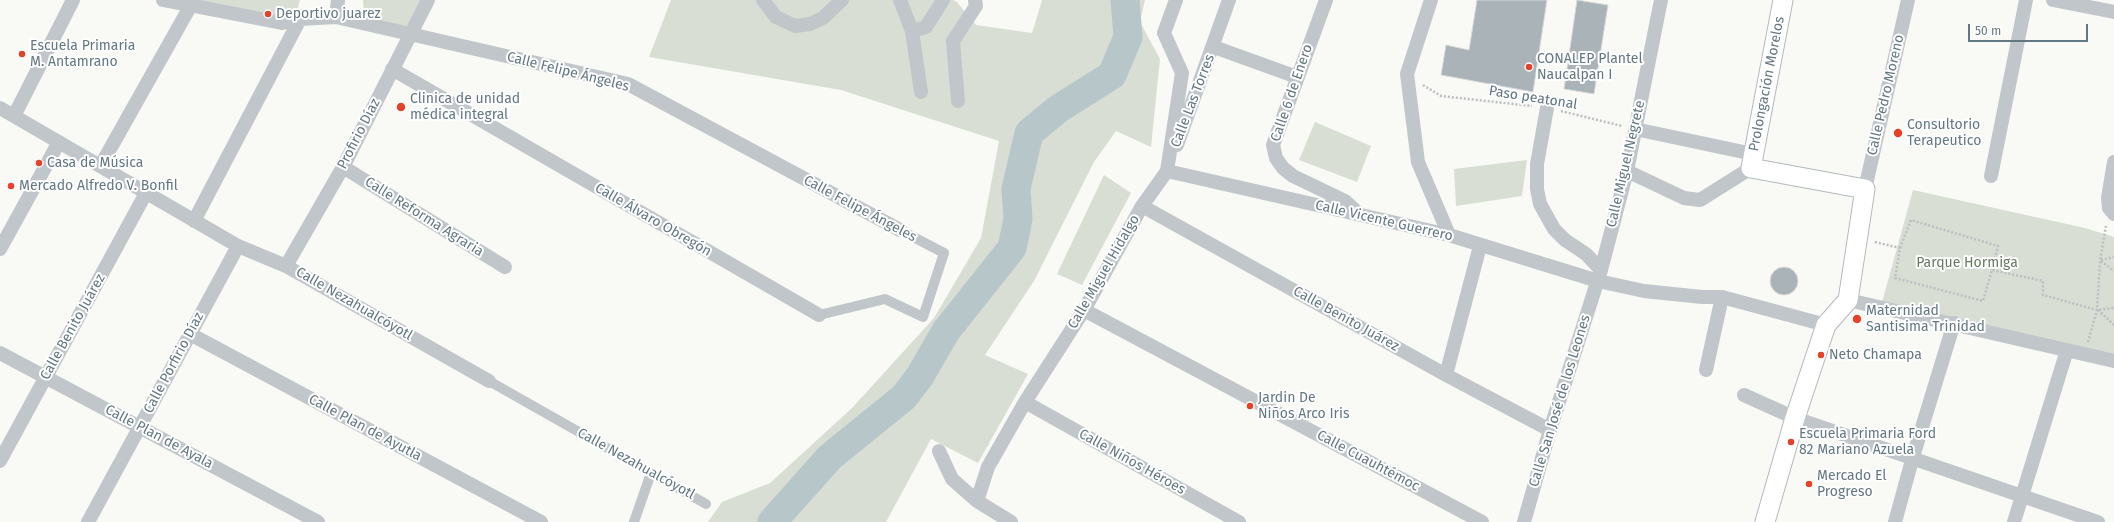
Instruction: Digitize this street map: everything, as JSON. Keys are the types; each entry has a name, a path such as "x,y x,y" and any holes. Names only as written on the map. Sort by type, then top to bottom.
{"main road":[{"name":"Prolongación Morelos","path":"1752,161 1783,0"},
{"path":"1752,161 1865,189 1848,300 1826,325 1795,418 1765,522"}],"street":[{"path":"14,116 73,0"},
{"name":"Calle Felipe Ángeles","path":"163,0 282,22 300,19 336,17 628,84 944,253 923,317"},
{"path":"336,17 338,0"},
{"name":"Profirio Díaz","path":"286,266 343,167 428,0"},
{"path":"763,0 776,17 795,26 810,24 823,18 842,0"},
{"path":"900,0 912,31 921,92"},
{"path":"912,31 926,27 943,0"},
{"path":"958,101 953,41 976,6 975,0"},
{"name":"Calle Miguel Hidalgo","path":"977,501 988,467 1025,402 1084,310 1142,206 1167,171 1182,73 1164,33 1176,0"},
{"path":"1214,47 1229,0"},
{"name":"Calle 6 de Enero","path":"1326,0 1296,77 1273,145 1276,158 1283,168 1293,176 1345,201 1360,215"},
{"path":"1431,0 1407,74 1418,162 1449,235"},
{"name":"Calle Miguel Negrete","path":"1599,276 1627,171 1629,130 1661,0"},
{"name":"Calle Pedro Moreno","path":"1865,189 1908,0"},
{"path":"1991,176 2026,0"},
{"path":"2053,0 2114,12"},
{"path":"101,165 191,5"},
{"path":"194,221 300,19"},
{"name":"Calle Las Torres","path":"1167,171 1214,47 1296,77"},
{"name":"Calle Álvaro Obregón","path":"392,69 819,315 885,299 923,317"},
{"name":"Calle Nezahualcóyotl","path":"0,108 101,165 146,193 238,246 286,266 706,504"},
{"path":"1547,108 1537,164 1537,189 1540,204 1554,229 1565,240 1586,254 1599,276"},
{"path":"1629,130 1752,161"},
{"path":"0,249 59,142"},
{"path":"1627,171 1684,198 1700,200 1752,161"},
{"path":"2112,211 2108,198 2114,162"},
{"name":"Calle Reforma Agraria","path":"343,167 505,267"},
{"name":"Calle Vicente Guerrero","path":"1167,171 1449,235 1480,246 1599,276 1644,290 1702,297 1722,297 1826,325"},
{"name":"Calle Benito Juárez","path":"0,461 146,193"},
{"name":"Calle Benito Juárez","path":"1142,206 1446,375 1550,430"},
{"name":"Calle Porfirio Díaz","path":"91,521 238,246"},
{"path":"1446,375 1480,246"},
{"name":"Calle San José de los Leones","path":"1524,522 1550,430 1599,276"},
{"path":"1706,370 1722,297"},
{"path":"1848,300 1954,323 2114,361"},
{"name":"Calle Cuauhtémoc","path":"1084,310 1482,522"},
{"path":"1895,522 1912,460 1954,323"},
{"name":"Calle Plan de Ayutla","path":"190,334 540,522"},
{"path":"2014,522 2067,350"},
{"name":"Calle Plan de Ayala","path":"0,353 46,376 318,522"},
{"path":"1744,395 1795,418 1912,460 2098,522"},
{"name":"Calle Niños Héroes","path":"1025,402 1239,522"},
{"path":"939,451 952,478 977,501 1011,522"},
{"path":"634,522 651,473"}],"path":[{"name":"Paso peatonal","path":"1407,74 1441,96 1547,108 1622,126 1629,130"},
{"path":"2085,354 2097,310 2100,260 2112,211"},
{"path":"1911,220 1998,246 1983,301 1895,278 1900,248 1911,220"},
{"path":"1857,237 1900,248"},
{"path":"2100,260 2114,257"},
{"path":"2100,260 2114,270"},
{"path":"1992,270 2043,282 2043,295 2097,310 2114,308"},
{"path":"2097,310 2114,325"}],"green space":[{"name":"Deportivo juarez","path":"186,0 300,0 292,28"},
{"path":"363,0 425,0 411,28 368,21 364,14"},
{"path":"671,0 953,0 957,2 976,25 1032,33 1042,0 1145,0 1140,22 1160,59 1151,147 1116,131 1094,162 1034,281 985,355 1028,374 978,463 931,439 886,522 708,522 722,502 770,483 852,408 934,318 981,238 999,141 841,90 649,57"},
{"path":"1315,122 1371,146 1357,182 1299,160"},
{"path":"1527,160 1522,196 1456,206 1454,169"},
{"path":"1104,175 1131,193 1082,285 1057,274"},
{"name":"Parque Hormiga","path":"1913,190 2085,228 2114,237 2114,357 1881,306"}],"building":[{"path":"1477,0 1547,0 1533,92 1441,75 1446,45 1469,50"},
{"path":"1577,0 1608,5 1594,94 1564,89"},
{"path":"1784,267 1790,268 1794,271 1797,275 1797,287 1794,291 1790,294 1784,295 1778,294 1774,291 1771,287 1770,281 1771,275 1774,271 1778,268"}],"waterway":[{"path":"772,522 830,457 904,397 920,376 946,331 1012,248 1018,219 1016,189 1029,133 1058,109 1112,75 1128,37 1125,0"}],"place":[{"name":"Deportivo juarez","path":"268,14"},
{"name":"Escuela Primaria M. Antamrano","path":"22,54"},
{"name":"CONALEP Plantel Naucalpan I","path":"1529,67"},
{"name":"Clinica de unidad médica integral","path":"401,107"},
{"name":"Consultorio Terapeutico","path":"1898,133"},
{"name":"Casa de Música","path":"39,163"},
{"name":"Mercado Alfredo V. Bonfil","path":"11,186"},
{"name":"Maternidad Santisima Trinidad","path":"1857,319"},
{"name":"Neto Chamapa","path":"1821,355"},
{"name":"Jardin De Niños Arco Iris","path":"1250,406"},
{"name":"Escuela Primaria Ford 82 Mariano Azuela","path":"1791,442"},
{"name":"Mercado El Progreso","path":"1809,484"}]}
